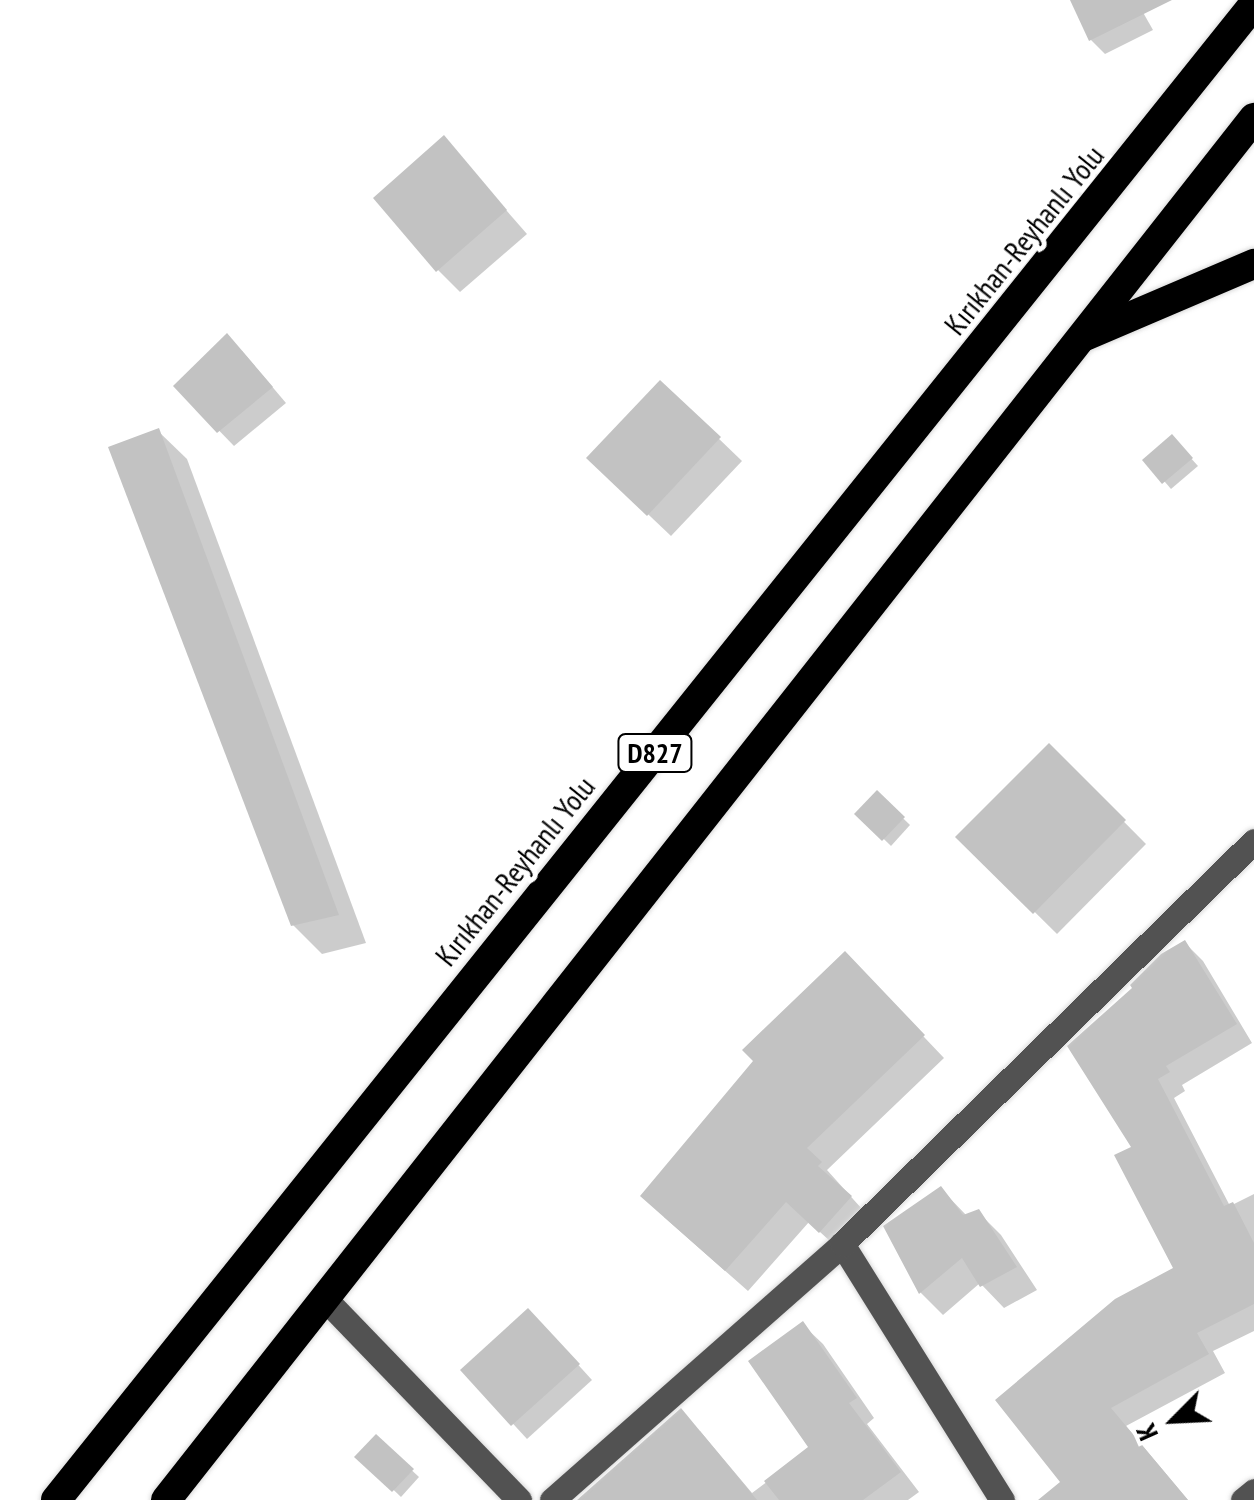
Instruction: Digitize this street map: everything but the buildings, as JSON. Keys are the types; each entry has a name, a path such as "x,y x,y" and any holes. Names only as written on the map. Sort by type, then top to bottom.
{"highway":[{"name":"Kırıkhan-Reyhanlı Yolu","path":"56,1500 1254,4"},
{"name":"D827","path":"166,1500 1254,118"},
{"path":"1082,338 1254,264"}],"street":[{"path":"552,1500 842,1244 1254,841"},
{"path":"842,1244 1002,1500"},
{"path":"326,1300 519,1500"},
{"path":"1244,1500 1254,1490"}]}
